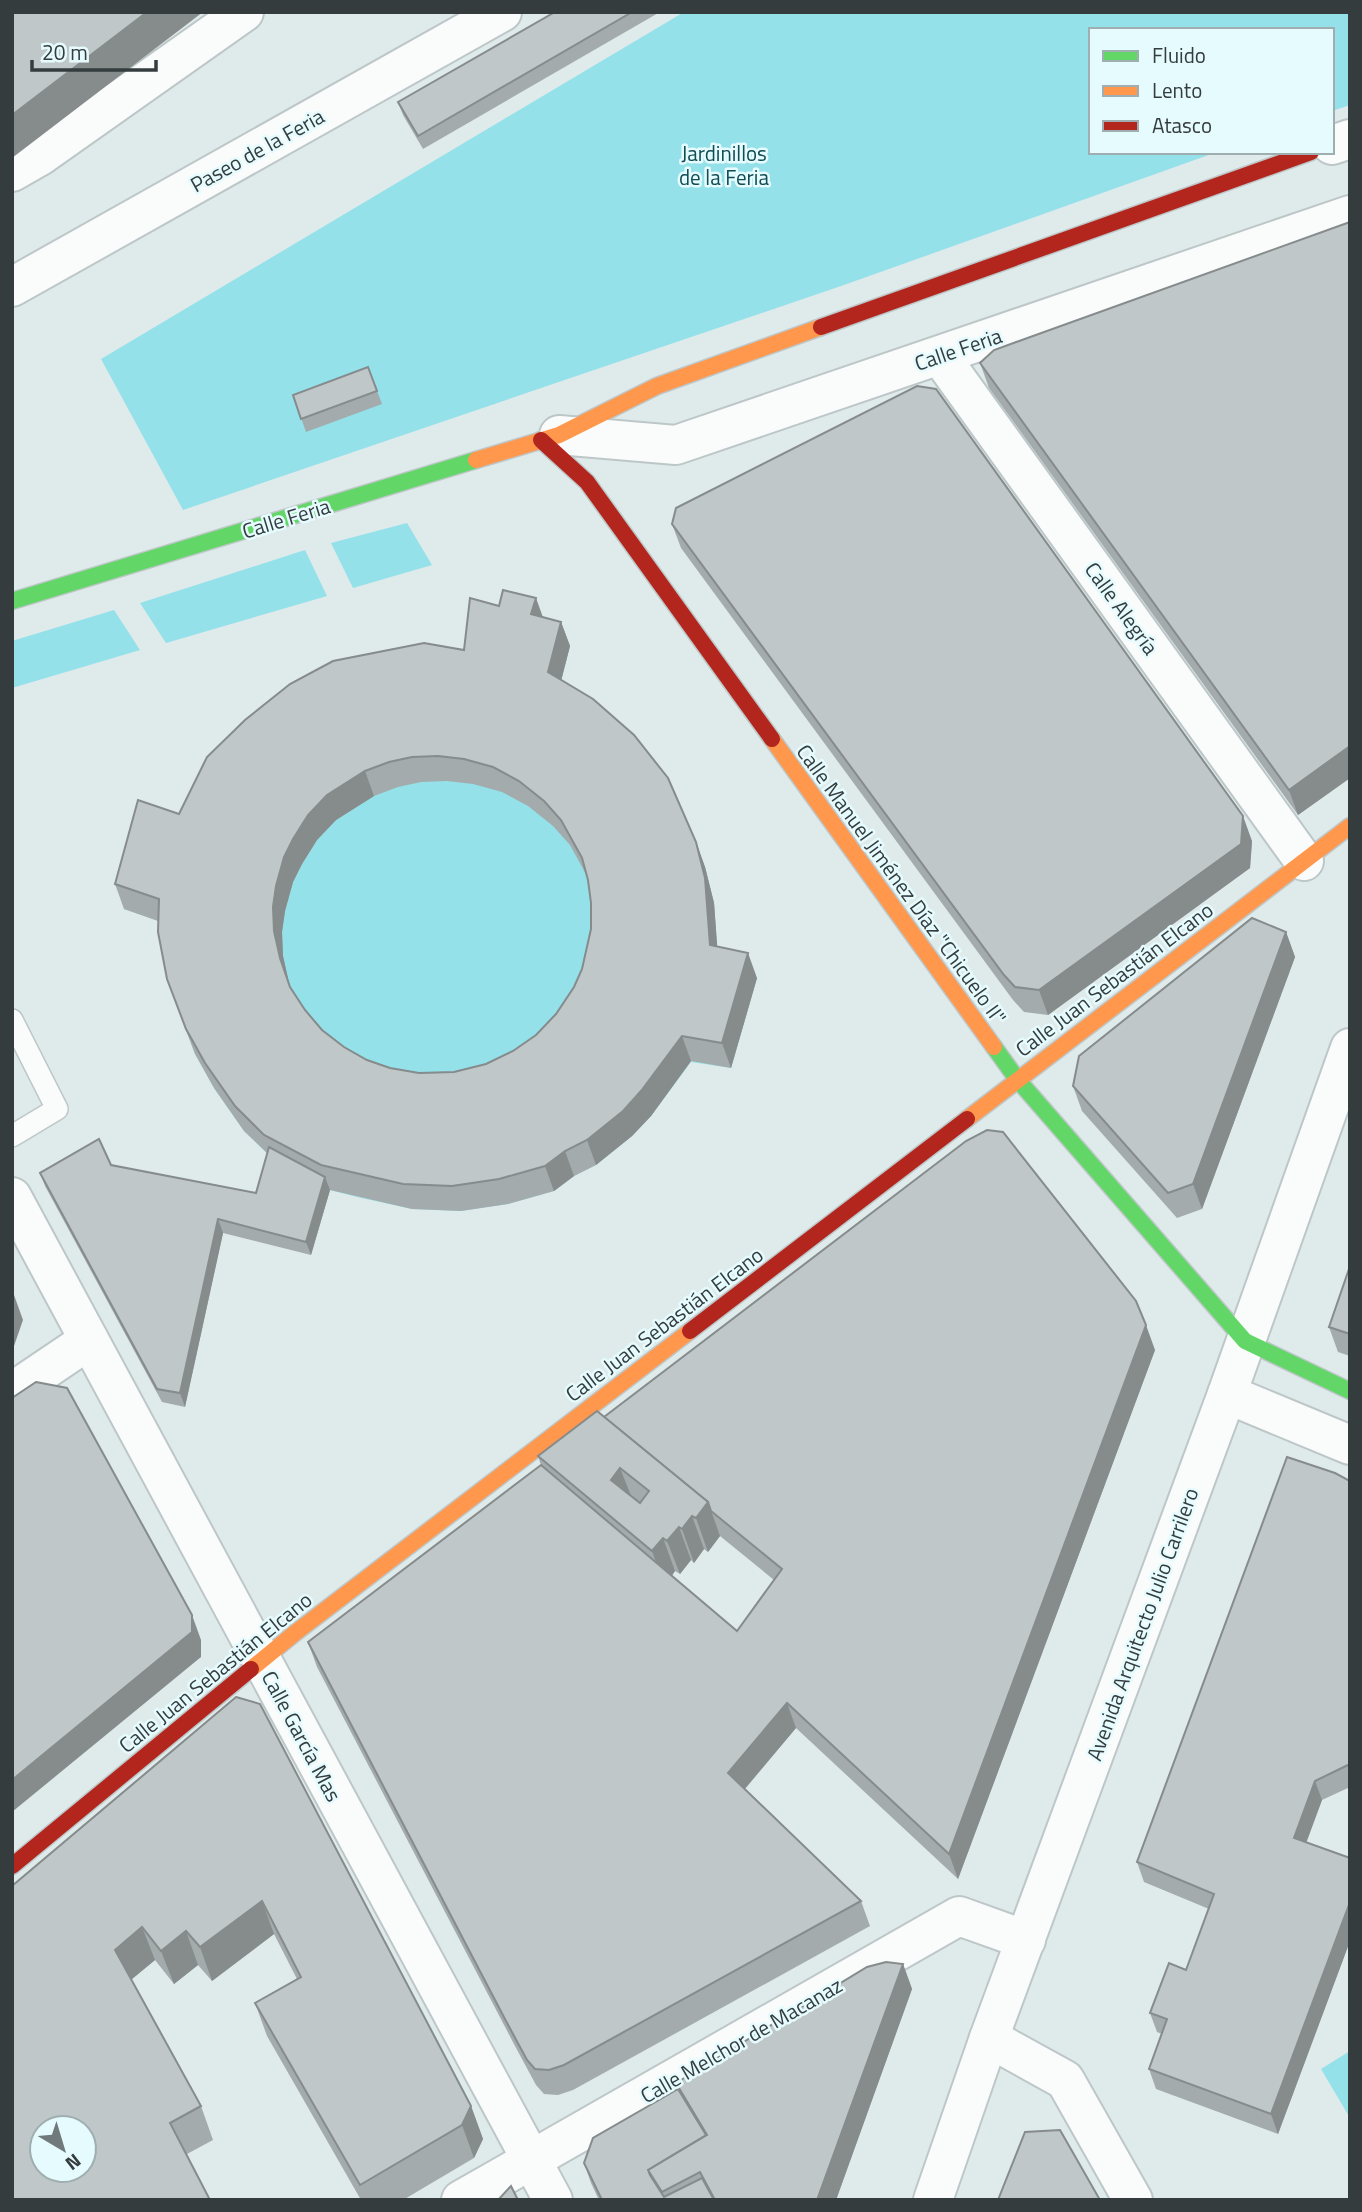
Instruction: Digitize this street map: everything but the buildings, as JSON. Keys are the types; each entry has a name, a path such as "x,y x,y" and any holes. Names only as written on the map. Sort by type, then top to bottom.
{"street":[{"path":"12,172 40,156 244,12"},
{"name":"Paseo de la Feria","path":"12,287 502,12"},
{"name":"Calle Feria","path":"12,601 550,437 657,386 1305,154"},
{"name":"Calle Feria","path":"550,437 676,445 1350,215"},
{"name":"Calle Alegría","path":"940,356 1304,861"},
{"name":"Calle Manuel Jiménez Díaz \"Chicuelo II\"","path":"550,437 587,482 1017,1079 1245,1341"},
{"name":"Calle Juan Sebastián Elcano","path":"12,1866 261,1660 1350,826"},
{"name":"Avenida Arquitecto Julio Carrilero","path":"933,2200 989,2038 1227,1394 1350,1048"},
{"name":"Calle García Mas","path":"12,1197 553,2200"},
{"path":"12,1392 89,1340"},
{"path":"1245,1341 1350,1391"},
{"path":"1227,1394 1350,1445"},
{"name":"Calle Melchor de Macanaz","path":"461,2200 958,1916 1026,1940"},
{"path":"989,2038 1065,2080 1133,2200"}],"lane":[{"path":"12,1020 57,1109 12,1136"}],"green space":[{"name":"Jardinillos de la Feria","path":"684,12 1350,12 1350,105 1334,110 1334,28 1089,28 1089,154 1211,154 844,285 183,510 101,359"},
{"path":"407,523 432,565 353,588 331,543"},
{"path":"305,550 327,596 166,643 140,603"},
{"path":"114,610 140,650 12,688 12,641"},
{"path":"540,639 570,646 557,697 705,867 714,903 719,970 757,978 731,1068 691,1062 651,1116 632,1136 596,1165 574,1176 554,1191 508,1204 461,1211 412,1209 330,1190 274,1160 244,1131 214,1088 195,1054 176,1004 167,957 168,924 124,909 147,825 188,839"},
{"path":"1350,2051 1350,2118 1321,2069"}],"traffic: fast":[{"path":"12,601 476,460"},
{"path":"994,1047 1017,1079 1245,1341 1350,1391"}],"traffic: slow":[{"path":"476,460 559,435 657,386 821,327"},
{"path":"772,739 994,1047"},
{"path":"967,1119 1350,826"},
{"path":"251,1669 690,1331"}],"traffic: jam":[{"path":"821,327 1305,154"},
{"path":"541,440 587,482 772,739"},
{"path":"690,1331 967,1119"},
{"path":"12,1866 251,1669"}]}
